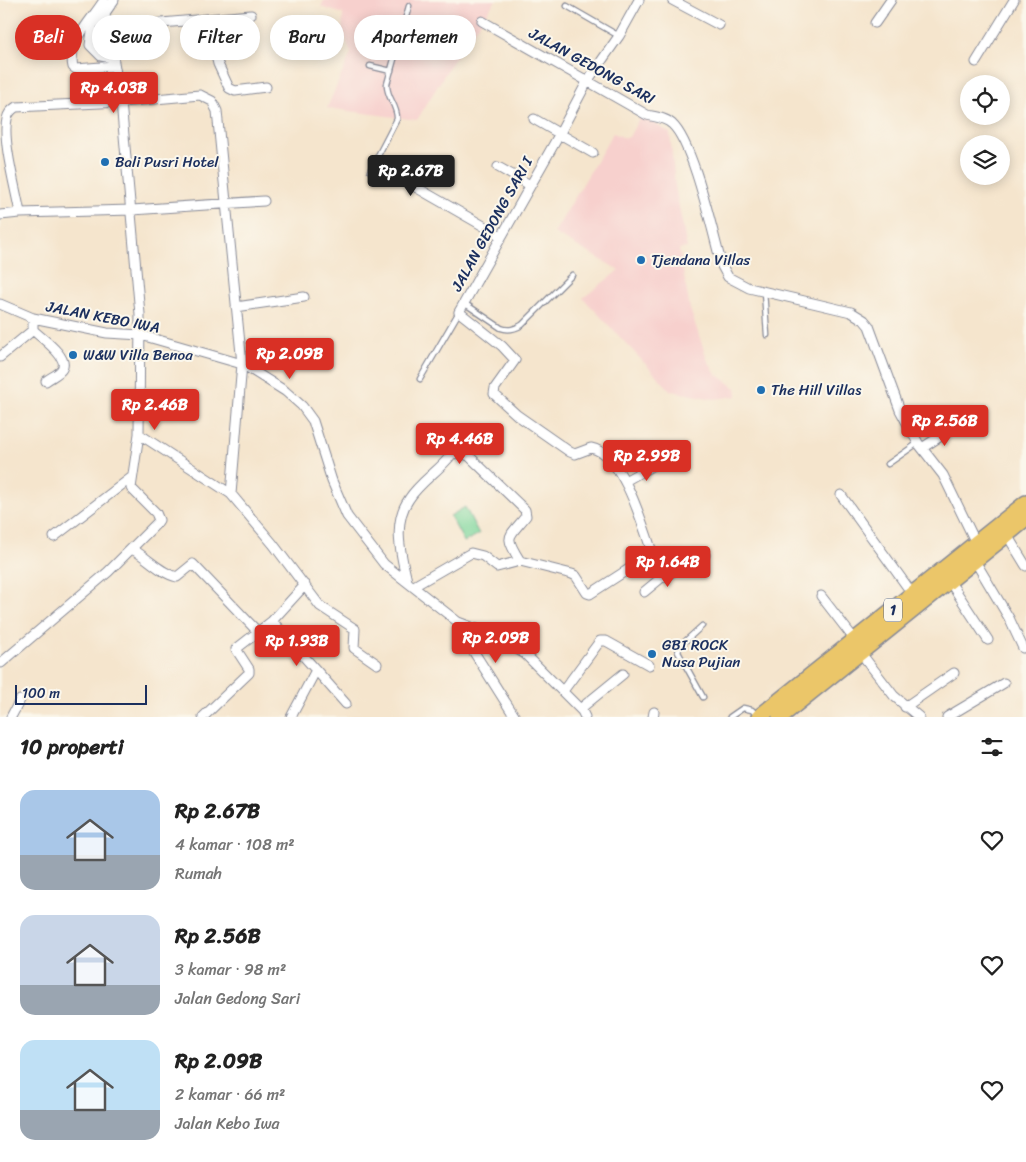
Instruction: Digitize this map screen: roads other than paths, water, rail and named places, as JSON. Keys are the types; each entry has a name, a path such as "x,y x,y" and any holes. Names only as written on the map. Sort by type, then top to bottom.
{"highway":[{"name":"1","path":"780,717 858,646 916,599 976,543 1026,504"},
{"name":"1","path":"916,599 950,582 1026,520"},
{"name":"1","path":"759,717 858,646"}],"street":[{"path":"104,0 78,40 71,58 73,67 76,69 113,62"},
{"path":"113,62 101,56 91,47 91,39 103,28 105,13 114,0"},
{"name":"JALAN GEDONG SARI I","path":"639,0 619,36 588,80 459,312 502,346 515,360 494,394 518,416 570,452 575,454 592,448 607,455 625,481 661,578"},
{"path":"672,0 719,25"},
{"path":"875,23 891,0"},
{"path":"976,62 1014,0"},
{"name":"JALAN GEDONG SARI","path":"482,21 647,114 663,118 672,123 686,148 697,174 726,274 740,284 851,312 864,320 872,333 900,410 920,445 943,475 976,543"},
{"path":"2,663 132,549 155,527 159,520 156,513 133,492 132,477 139,434 141,335 132,210 121,102 109,34 117,27 180,22"},
{"path":"217,60 229,88 236,91 266,86"},
{"path":"20,213 7,140 6,120 10,112 16,107 121,102 200,95 212,101 217,111 242,364 230,494"},
{"path":"534,119 593,153"},
{"path":"498,167 530,185"},
{"path":"398,177 502,236"},
{"path":"0,216 20,213 132,210 264,201"},
{"path":"236,307 304,297"},
{"name":"JALAN KEBO IWA","path":"0,306 33,318 107,333 141,335 242,364 285,391 302,406 313,421 332,481 347,516 384,564 458,622 495,636 525,654 580,709 585,717"},
{"path":"33,318 33,330 62,358 62,370 46,380"},
{"path":"0,357 33,330"},
{"path":"920,445 955,427"},
{"path":"139,434 230,494 327,612 354,629 354,648 377,664"},
{"path":"520,561 509,544 508,538 513,529 526,516 525,510 469,456 457,453 452,454 409,498 399,522 400,542 410,584 471,553 484,556 497,567 520,561 572,574 576,576 588,594 595,592 652,554"},
{"path":"625,481 657,463"},
{"path":"54,537 132,477"},
{"path":"842,495 916,599"},
{"path":"1007,535 1026,566"},
{"path":"132,549 172,576 180,576 193,564 258,632"},
{"path":"644,592 661,578 705,555"},
{"path":"974,561 1009,618 1023,648"},
{"path":"950,582 988,640"},
{"path":"203,717 249,673 249,669 236,649 272,621 305,585"},
{"path":"821,596 894,696 919,717"},
{"path":"272,621 346,704"},
{"name":"JALAN KEBO IWA","path":"458,622 515,717"},
{"path":"563,692 600,641 606,641 649,665"},
{"path":"291,717 316,670"},
{"path":"906,707 954,673"},
{"path":"580,709 623,674"},
{"path":"947,717 1004,683"},
{"path":"11,717 20,700"}],"lane":[{"path":"370,171 397,119 396,111 387,92 390,71 409,6"},
{"path":"567,6 619,36"},
{"path":"370,66 390,71"},
{"path":"464,303 501,328 508,330 516,328 522,325 572,274"},
{"path":"764,291 767,335"},
{"path":"420,379 459,312"},
{"path":"888,464 920,445"},
{"path":"702,626 680,646 678,652 703,697"},
{"path":"730,717 743,708 752,710 759,717"}],"place":[{"name":"Bali Pusri Hotel","path":"105,162"},
{"name":"Tjendana Villas","path":"641,260"},
{"name":"W&W Villa Benoa","path":"73,355"},
{"name":"The Hill Villas","path":"761,390"},
{"name":"GBI ROCK Nusa Pujian","path":"652,654"}]}
